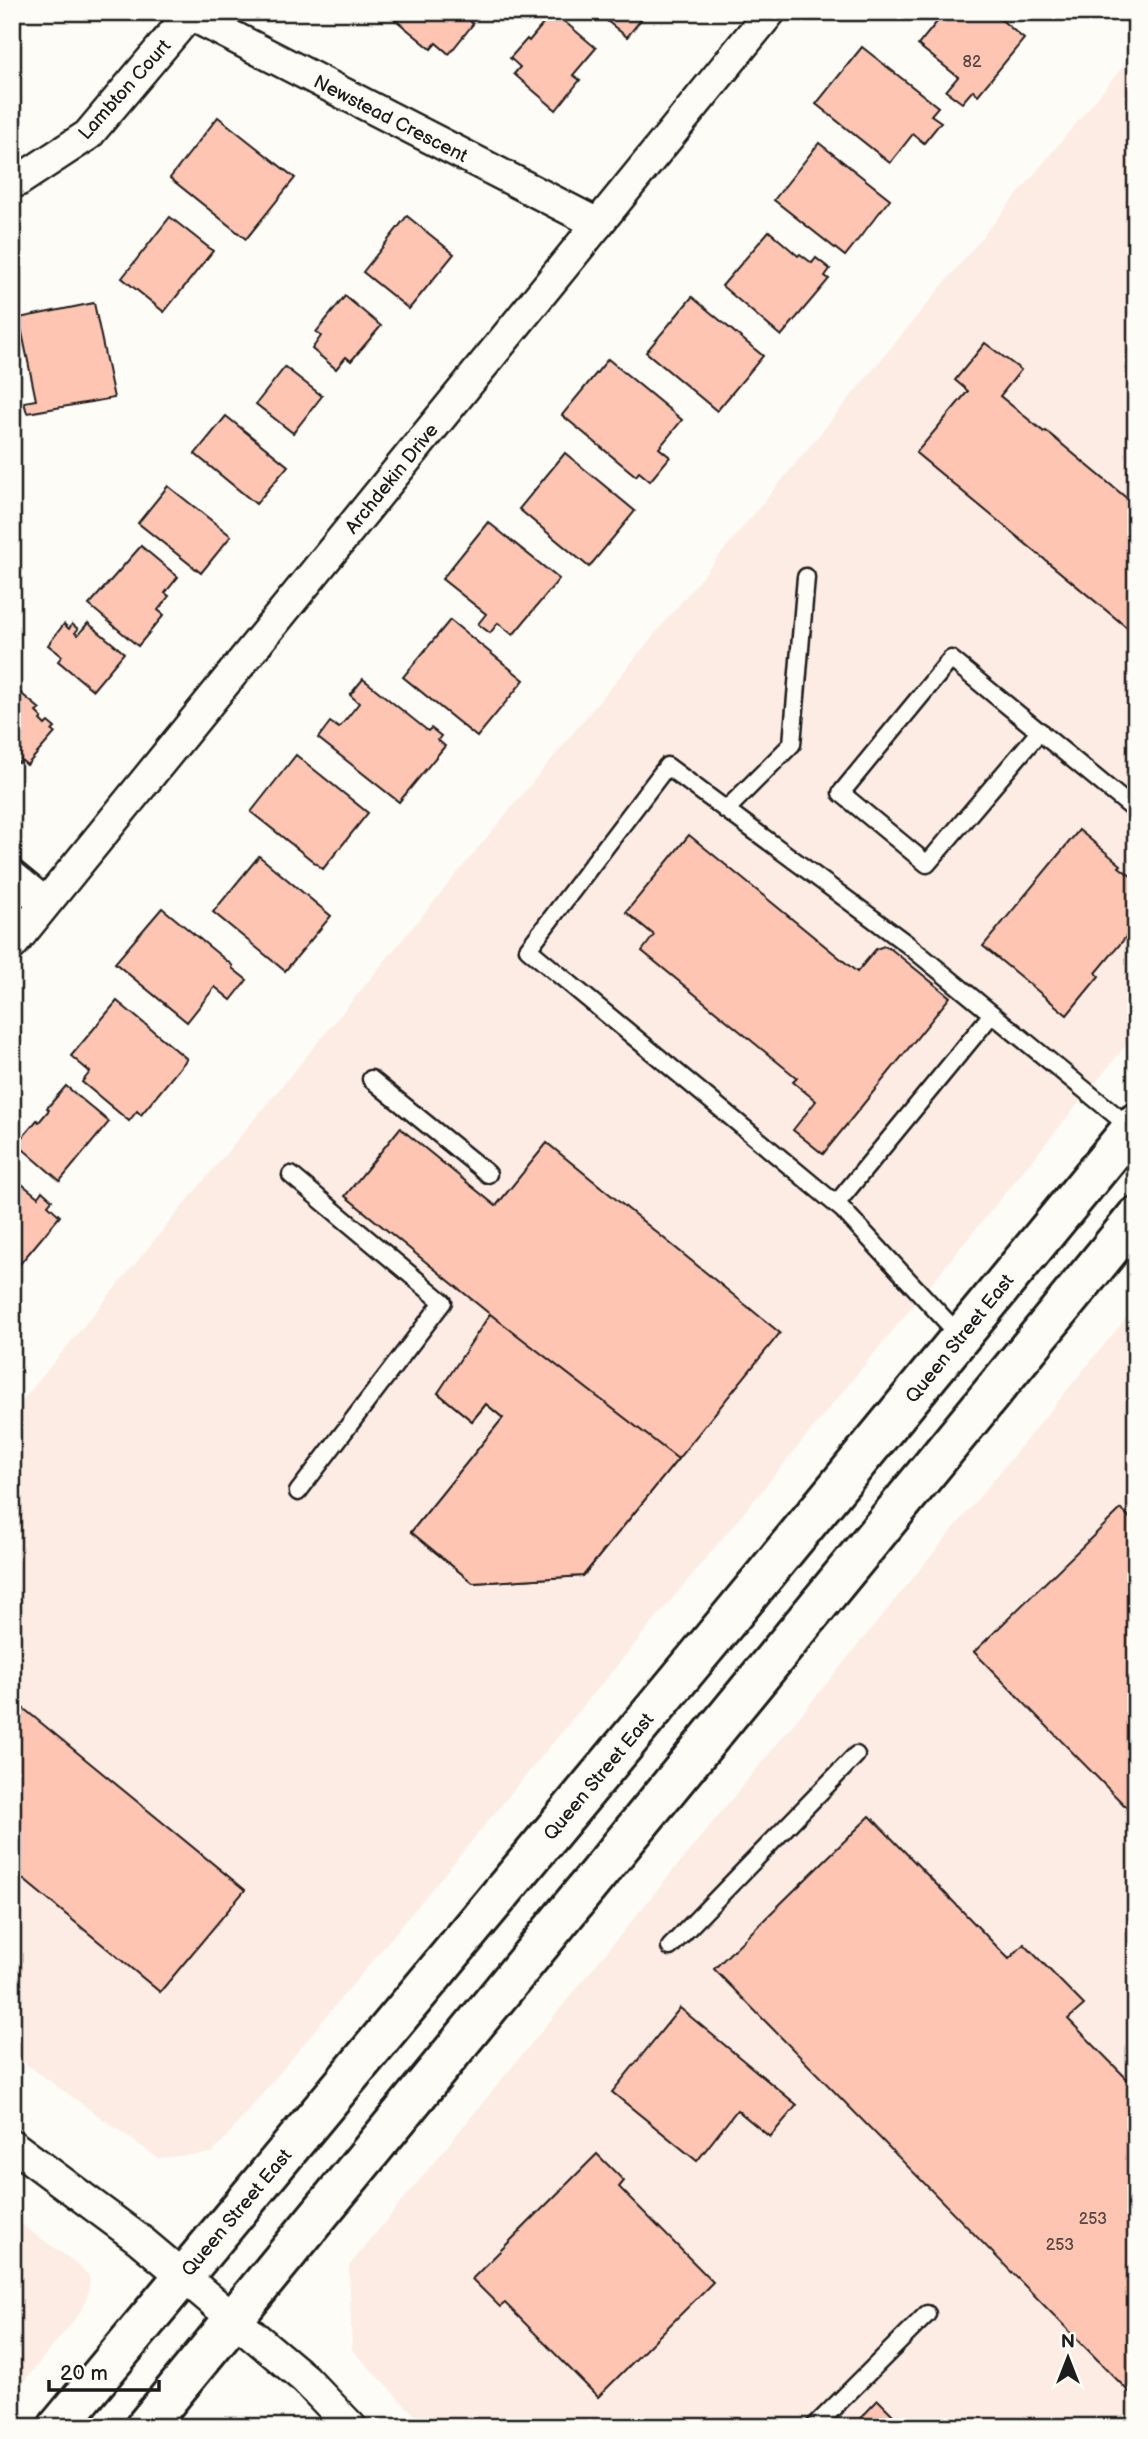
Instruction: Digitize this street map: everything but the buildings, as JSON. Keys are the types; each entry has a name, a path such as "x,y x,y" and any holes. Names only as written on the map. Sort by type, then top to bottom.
{"main road":[{"name":"Queen Street East","path":"58,2427 714,1637 1133,1126"},
{"path":"145,2427 1136,1217"}],"street":[{"name":"Archdekin Drive","path":"12,944 770,12"},
{"name":"Newstead Crescent","path":"187,13 598,224"},
{"name":"Lambton Court","path":"18,181 88,135 187,13"},
{"path":"12,876 45,903"},
{"path":"12,2145 128,2230 305,2379 351,2427"}],"lane":[{"path":"726,810 792,744 806,577"},
{"path":"1040,732 927,864 841,793 951,659 1040,732 1136,811"},
{"path":"960,1336 836,1204 528,948 667,766 907,944 1133,1126"},
{"path":"836,1204 992,1014"},
{"path":"370,1079 488,1174"},
{"path":"291,1175 443,1302 298,1492"},
{"path":"670,1947 856,1755"},
{"path":"814,2427 927,2314"}],"shaded area":[{"path":"1135,52 1136,1033 749,1506 213,2153 158,2158 12,2054 12,1413"},
{"path":"1136,1306 1136,2427 426,2427 352,2350 349,2266"},
{"path":"12,2218 76,2263 90,2280 87,2298 79,2314 12,2396"}]}
